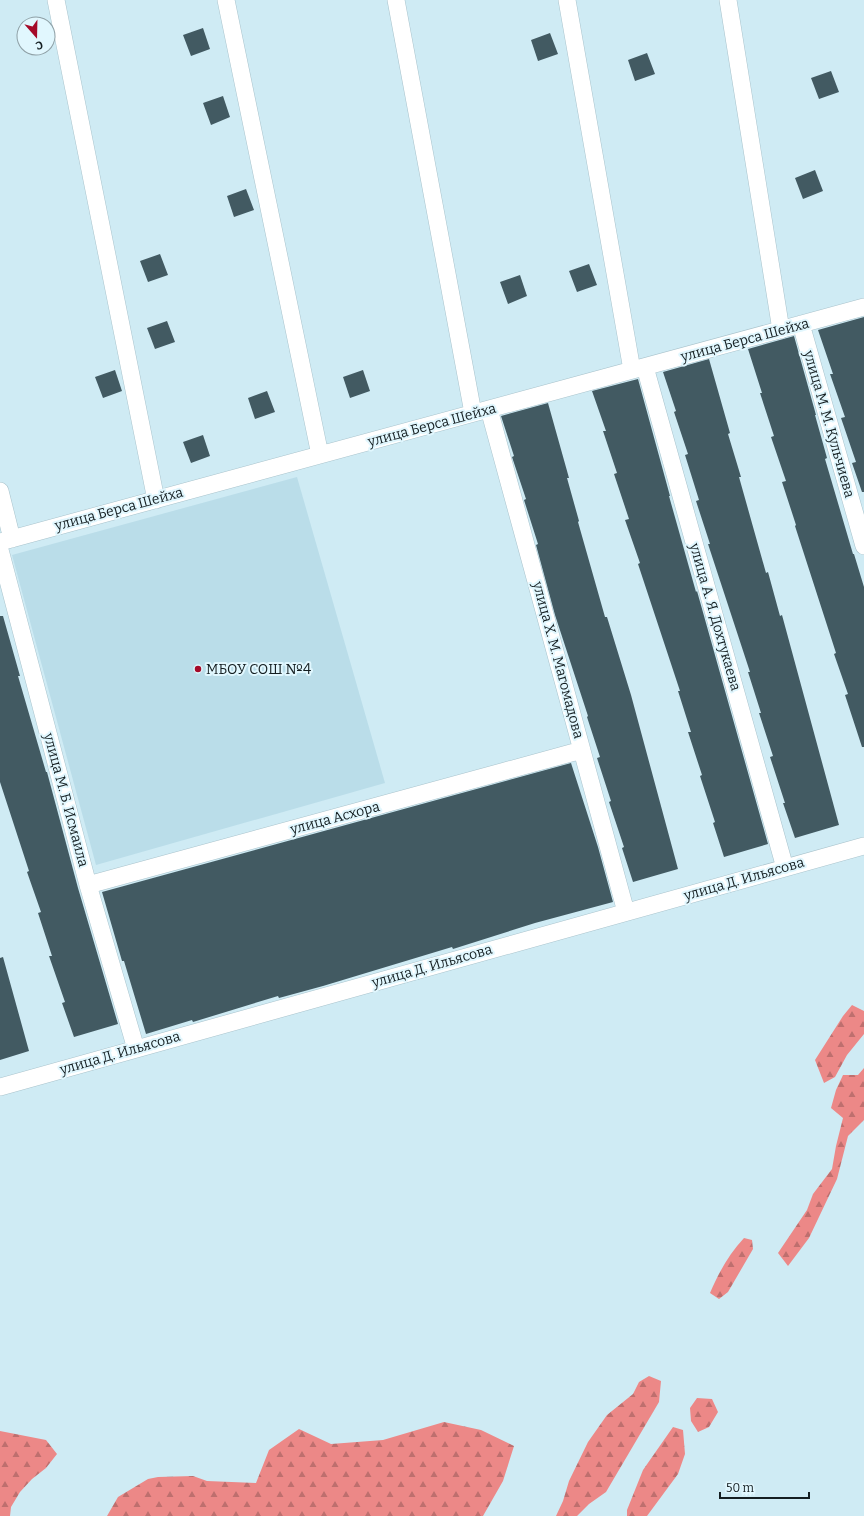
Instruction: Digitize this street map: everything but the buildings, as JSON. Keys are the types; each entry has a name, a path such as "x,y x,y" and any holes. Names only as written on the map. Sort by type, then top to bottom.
{"street":[{"path":"56,0 156,500"},
{"path":"226,0 320,455"},
{"name":"улица Х. М. Магомадова","path":"396,0 481,411 582,750 626,912"},
{"name":"улица А. Я. Дохтукаева","path":"567,0 639,368 785,868"},
{"path":"728,0 781,330"},
{"name":"улица Берса Шейха","path":"4,543 156,500 864,307"},
{"name":"улица М. М. Кульчиева","path":"801,324 864,546"},
{"name":"улица М. Б. Исмаила","path":"0,492 4,543 88,885 136,1049"},
{"name":"улица Асхора","path":"88,885 582,750"},
{"name":"улица Д. Ильясова","path":"0,1087 864,846"}],"shaded area":[{"name":"МБОУ СОШ №4","path":"297,477 385,783 96,865 12,555"}],"green space":[{"path":"852,1005 864,1011 864,1034 847,1055 835,1077 824,1083 815,1060 843,1016"},
{"path":"864,1068 864,1120 848,1136 837,1179 809,1238 788,1266 778,1253 807,1210 813,1194 832,1169 843,1118 831,1108 836,1090 843,1075 858,1075"},
{"path":"744,1238 752,1240 753,1249 728,1292 719,1299 710,1293 725,1264"},
{"path":"649,1376 661,1381 659,1402 606,1492 589,1504 577,1516 556,1516 563,1501 569,1481 588,1442 607,1415 633,1394 639,1382"},
{"path":"697,1398 712,1399 718,1412 709,1427 698,1432 691,1421 690,1408"},
{"path":"444,1422 481,1430 514,1446 503,1481 483,1516 107,1516 118,1497 148,1479 158,1477 193,1476 207,1481 256,1483 269,1450 299,1429 331,1444 383,1440"},
{"path":"673,1427 683,1430 685,1454 678,1474 647,1516 627,1516 627,1510 643,1470"},
{"path":"0,1431 46,1440 57,1454 46,1468 32,1479 20,1492 11,1507 10,1516 0,1516"}],"place":[{"name":"МБОУ СОШ №4","path":"198,669"}]}
